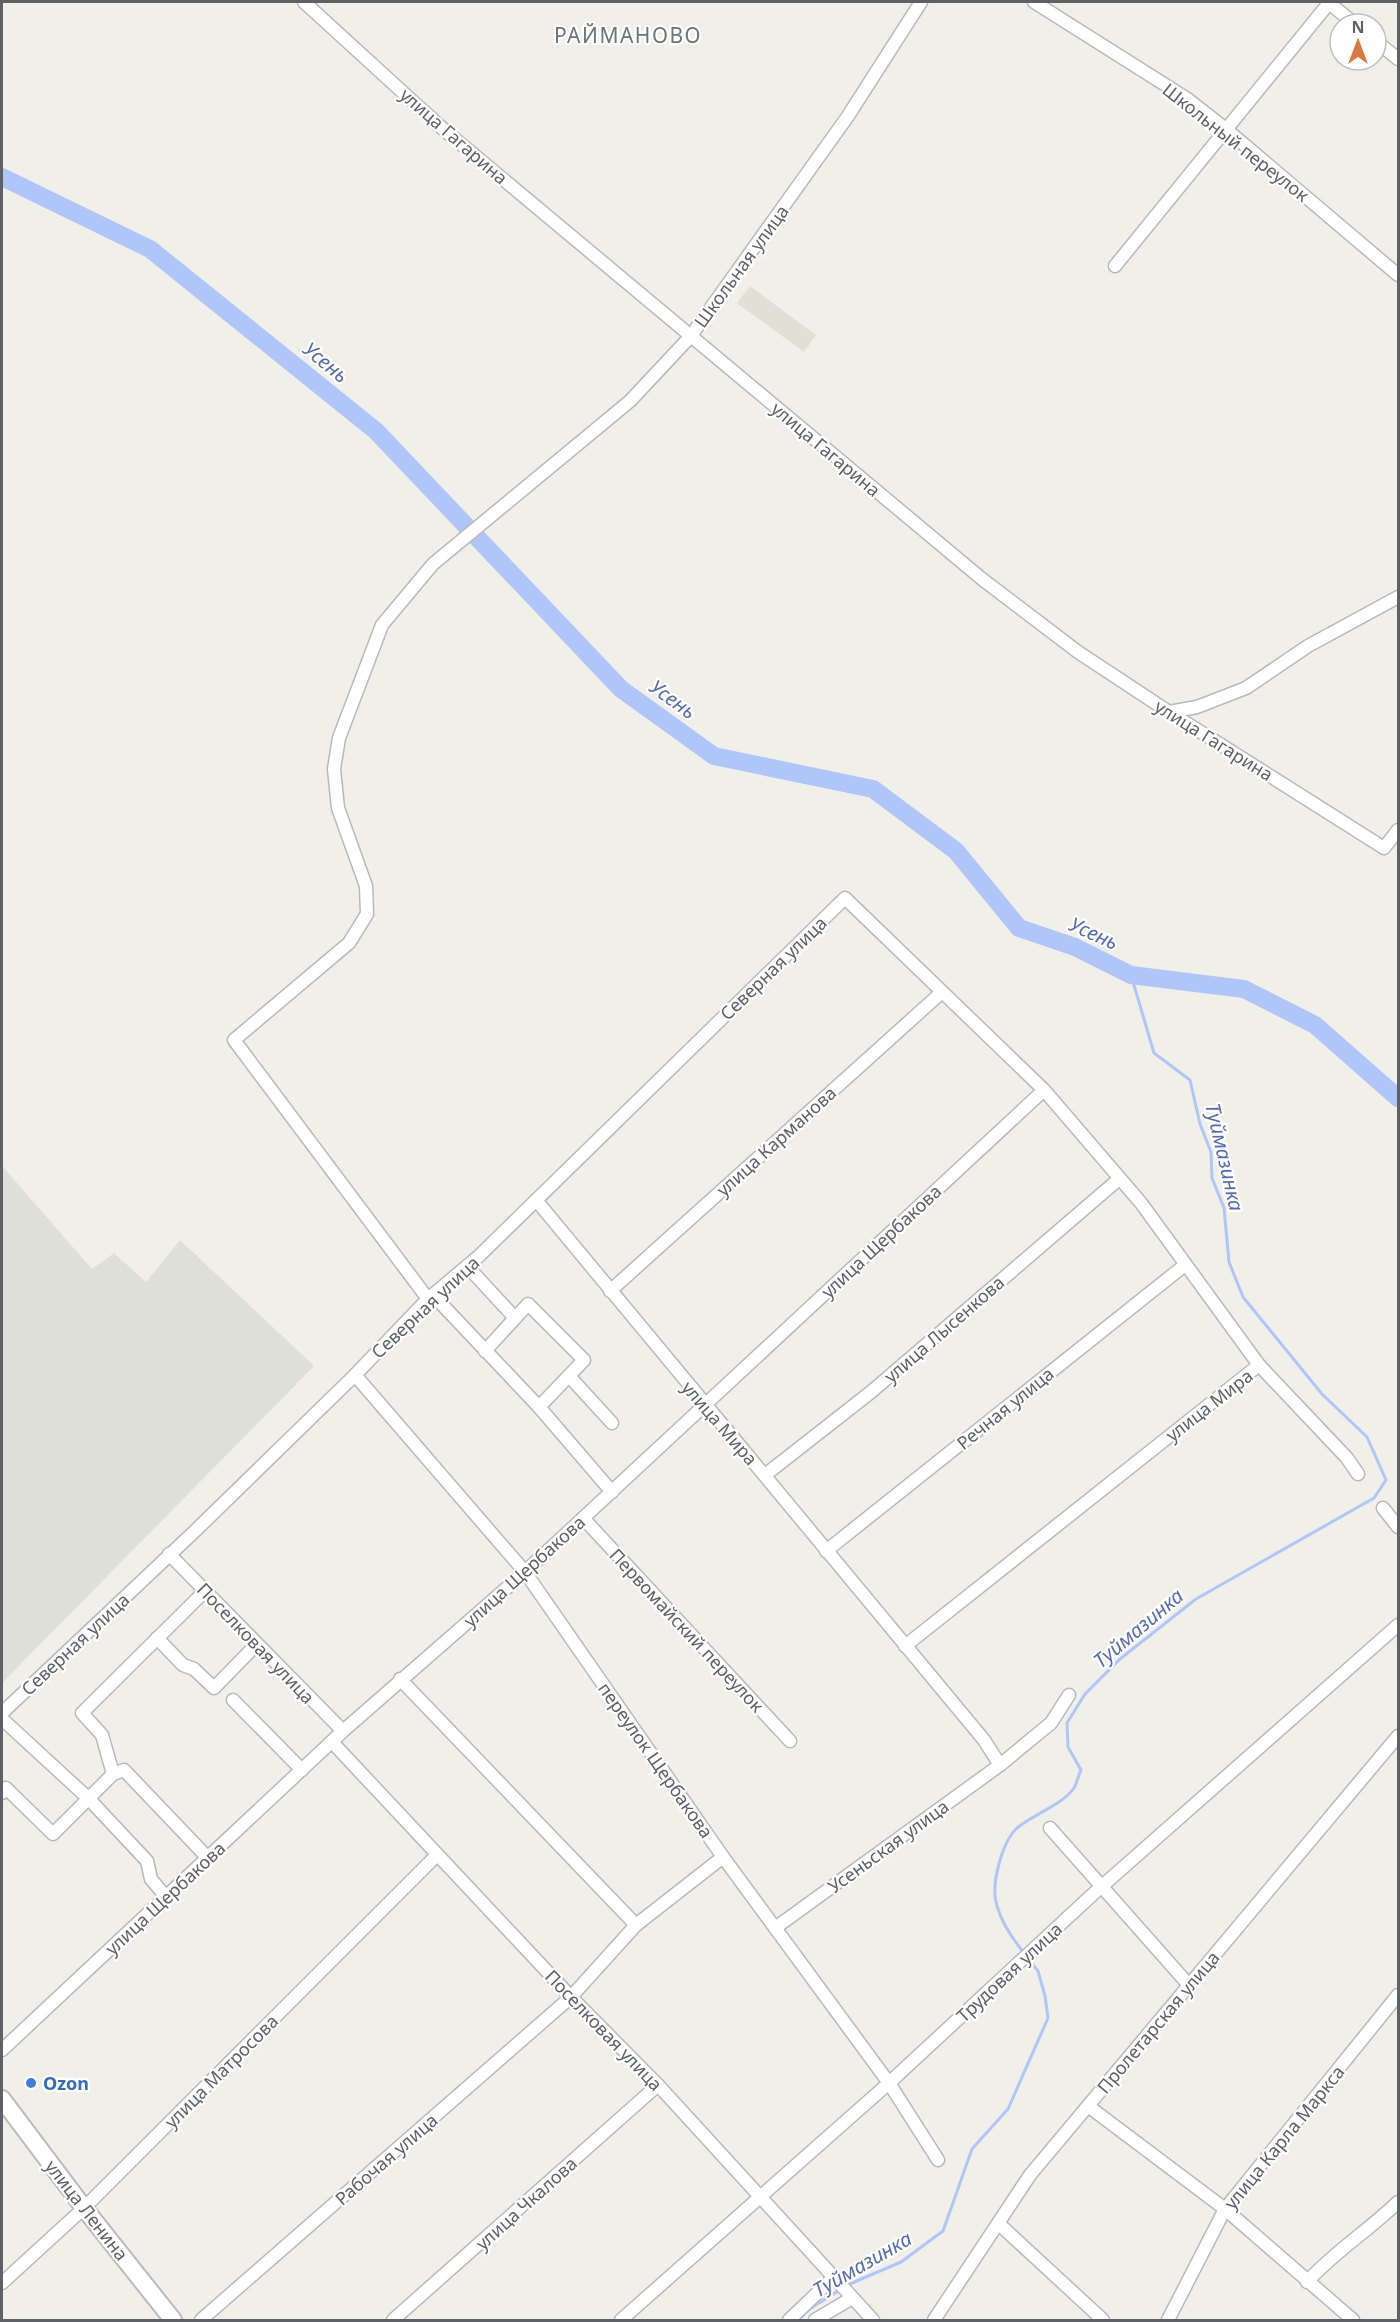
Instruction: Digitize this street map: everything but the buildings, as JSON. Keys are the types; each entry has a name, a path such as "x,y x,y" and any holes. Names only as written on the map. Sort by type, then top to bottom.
{"street":[{"name":"улица Гагарина","path":"304,2 443,129 690,337 982,579 1078,652 1168,712 1384,848 1398,830"},
{"name":"Школьная улица","path":"430,1297 234,1040 349,943 367,914 366,886 338,808 334,769 339,738 382,624 433,564 630,401 690,337 848,116 921,2"},
{"name":"Школьный переулок","path":"1034,2 1186,98 1398,275"},
{"path":"1114,266 1329,3 1340,12"},
{"path":"1168,712 1197,707 1246,688 1308,646 1398,597"},
{"name":"Северная улица","path":"2,1713 355,1375 430,1297 467,1266 536,1200 845,898 942,992"},
{"path":"942,992 1044,1090 1141,1203 1259,1365 1347,1458 1358,1474"},
{"name":"улица Карманова","path":"610,1291 942,992"},
{"name":"улица Щербакова","path":"2,2050 343,1731 525,1572 1044,1090"},
{"name":"улица Лысенкова","path":"765,1475 870,1392 1119,1179"},
{"name":"улица Мира","path":"536,1200 704,1406 765,1475 984,1740 1000,1765"},
{"name":"Речная улица","path":"826,1551 1185,1265"},
{"path":"467,1266 515,1318"},
{"path":"430,1297 539,1407 612,1492"},
{"path":"485,1351 528,1304 584,1360 539,1407"},
{"name":"улица Мира","path":"905,1646 1259,1365"},
{"name":"переулок Щербакова","path":"355,1375 525,1572 723,1857 889,2083 938,2160"},
{"path":"569,1376 612,1422"},
{"path":"1383,1508 1398,1527"},
{"name":"Первомайский переулок","path":"583,1518 790,1741"},
{"name":"Поселковая улица","path":"169,1554 343,1731"},
{"path":"113,1774 102,1735 82,1713 205,1590"},
{"name":"Трудовая улица","path":"621,2320 889,2083 1102,1887 1398,1625"},
{"path":"157,1638 183,1665 194,1669 214,1688 257,1644"},
{"path":"400,1679 636,1925"},
{"name":"Усеньская улица","path":"776,1928 1000,1765 1051,1723 1069,1695"},
{"path":"233,1700 302,1770"},
{"path":"2,1719 87,1798 147,1861 151,1878 166,1897"},
{"name":"Пролетарская улица","path":"934,2320 1030,2175 1398,1736"},
{"name":"Поселковая улица","path":"332,1742 571,1997 658,2085 873,2320"},
{"path":"2,1793 6,1788 53,1834 113,1774 124,1770 208,1858"},
{"path":"1050,1828 1188,1984"},
{"name":"улица Матросова","path":"2,2283 84,2208 437,1855"},
{"name":"Рабочая улица","path":"201,2320 571,1997 636,1925 723,1857"},
{"name":"улица Карла Маркса","path":"1168,2320 1225,2209 1398,1995"},
{"name":"улица Чкалова","path":"393,2320 658,2085"},
{"name":"улица Ленина","path":"2,2099 84,2208 173,2320"},
{"path":"1088,2106 1225,2209 1306,2282 1353,2320"},
{"path":"1306,2282 1398,2202"},
{"path":"999,2224 1103,2320"},
{"path":"789,2320 843,2288"},
{"path":"815,2320 843,2288"}],"shaded area":[{"path":"750,286 816,335 804,352 737,303"},
{"path":"2,1166 92,1269 114,1253 146,1282 180,1240 314,1366 2,1683"}],"waterway":[{"name":"Усень","path":"2,177 150,249 376,431 621,689 714,756 873,789 956,851 1019,928 1075,947 1131,975 1244,989 1315,1025 1398,1098"},
{"name":"Туймазинка","path":"1025,1954 1009,1932 997,1906 996,1876 1002,1854 1017,1828 1069,1794 1075,1786 1081,1770 1068,1747 1067,1723 1085,1694 1120,1659 1196,1599 1374,1498 1386,1480 1367,1437 1322,1394 1243,1297 1229,1262 1224,1208 1212,1178 1211,1152 1200,1124 1190,1080 1154,1053 1131,975"},
{"name":"Туймазинка","path":"845,2286 901,2262 943,2231 972,2149 1008,2109 1048,2018 1038,1971 1029,1960"},
{"name":"Туймазинка","path":"798,2320 811,2308 840,2290"}],"place":[{"name":"Ozon","path":"31,2083"}],"district":[{"name":"РАЙМАНОВО","path":"628,35"}]}
